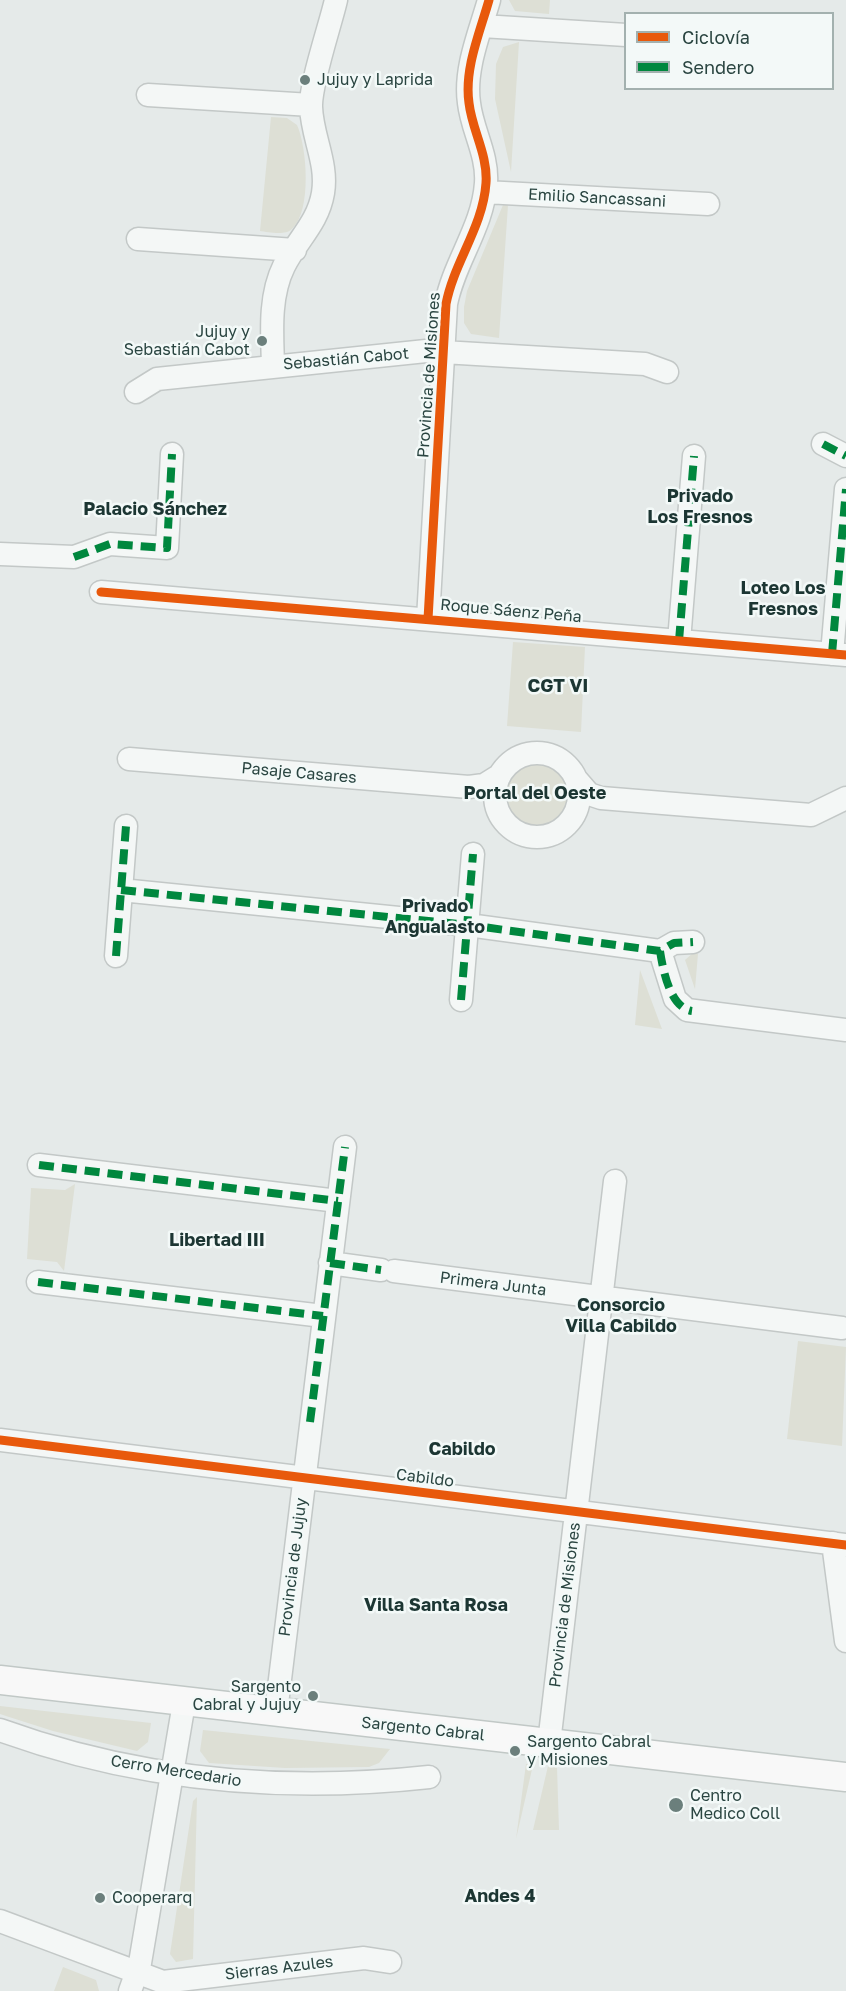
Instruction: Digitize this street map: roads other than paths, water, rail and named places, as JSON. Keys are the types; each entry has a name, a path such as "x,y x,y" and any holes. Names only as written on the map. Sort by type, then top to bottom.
{"main road":[{"name":"Sargento Cabral","path":"0,1680 846,1777"}],"street":[{"path":"273,365 272,328 277,286 283,268 317,214 324,185 323,165 311,105 336,0"},
{"name":"Provincia de Misiones","path":"428,619 448,293 472,238 485,192 484,161 468,101 469,75 489,0"},
{"path":"482,26 624,35"},
{"path":"148,95 311,105"},
{"name":"Emilio Sancassani","path":"485,192 708,204"},
{"path":"138,239 295,250"},
{"name":"Sebastián Cabot","path":"136,392 157,379 273,365 444,351 645,364 667,372"},
{"path":"824,444 846,456"},
{"path":"0,554 75,557 110,544 167,548 172,454"},
{"path":"679,641 694,456"},
{"path":"839,654 846,489"},
{"name":"Roque Sáenz Peña","path":"101,592 839,654"},
{"name":"Pasaje Casares","path":"129,759 469,787 484,785 500,775 508,764 533,753 559,759 589,794 601,798"},
{"path":"500,775 495,801 500,815"},
{"path":"574,815 579,798 576,779"},
{"path":"469,787 484,793 500,815 518,832 543,837 566,826 586,803 601,798 811,815 846,798"},
{"path":"116,956 126,826"},
{"path":"461,1000 473,854"},
{"path":"121,890 468,925 660,951 674,944 693,942"},
{"path":"660,951 675,999 687,1010 846,1030"},
{"name":"Provincia de Jujuy","path":"276,1712 345,1148"},
{"path":"39,1165 338,1202"},
{"name":"Provincia de Misiones","path":"549,1743 615,1181"},
{"name":"Primera Junta","path":"330,1263 842,1328"},
{"path":"38,1282 323,1316"},
{"name":"Cabildo","path":"0,1440 839,1544"},
{"path":"839,1544 846,1641"},
{"path":"133,1982 174,1774 184,1702"},
{"name":"Cerro Mercedario","path":"0,1730 35,1743 132,1767 240,1782 298,1785 371,1783 429,1777"},
{"name":"Sierras Azules","path":"0,1921 133,1982 163,1982 364,1958 390,1962"}],"place":[{"name":"Jujuy y Laprida","path":"305,80"},
{"name":"Jujuy y Sebastián Cabot","path":"262,341"},
{"name":"Sargento Cabral y Jujuy","path":"313,1696"},
{"name":"Sargento Cabral y Misiones","path":"515,1751"},
{"name":"Centro Medico Coll","path":"676,1805"},
{"name":"Cooperarq","path":"100,1898"}],"district":[{"name":"Privado Los Fresnos","path":"700,506"},
{"name":"Palacio Sánchez","path":"155,509"},
{"name":"Loteo Los Fresnos","path":"783,598"},
{"name":"CGT VI","path":"558,686"},
{"name":"Portal del Oeste","path":"535,793"},
{"name":"Privado Angualasto","path":"435,916"},
{"name":"Libertad III","path":"217,1240"},
{"name":"Consorcio Villa Cabildo","path":"621,1315"},
{"name":"Cabildo","path":"462,1449"},
{"name":"Villa Santa Rosa","path":"436,1605"},
{"name":"Andes 4","path":"500,1896"}]}
